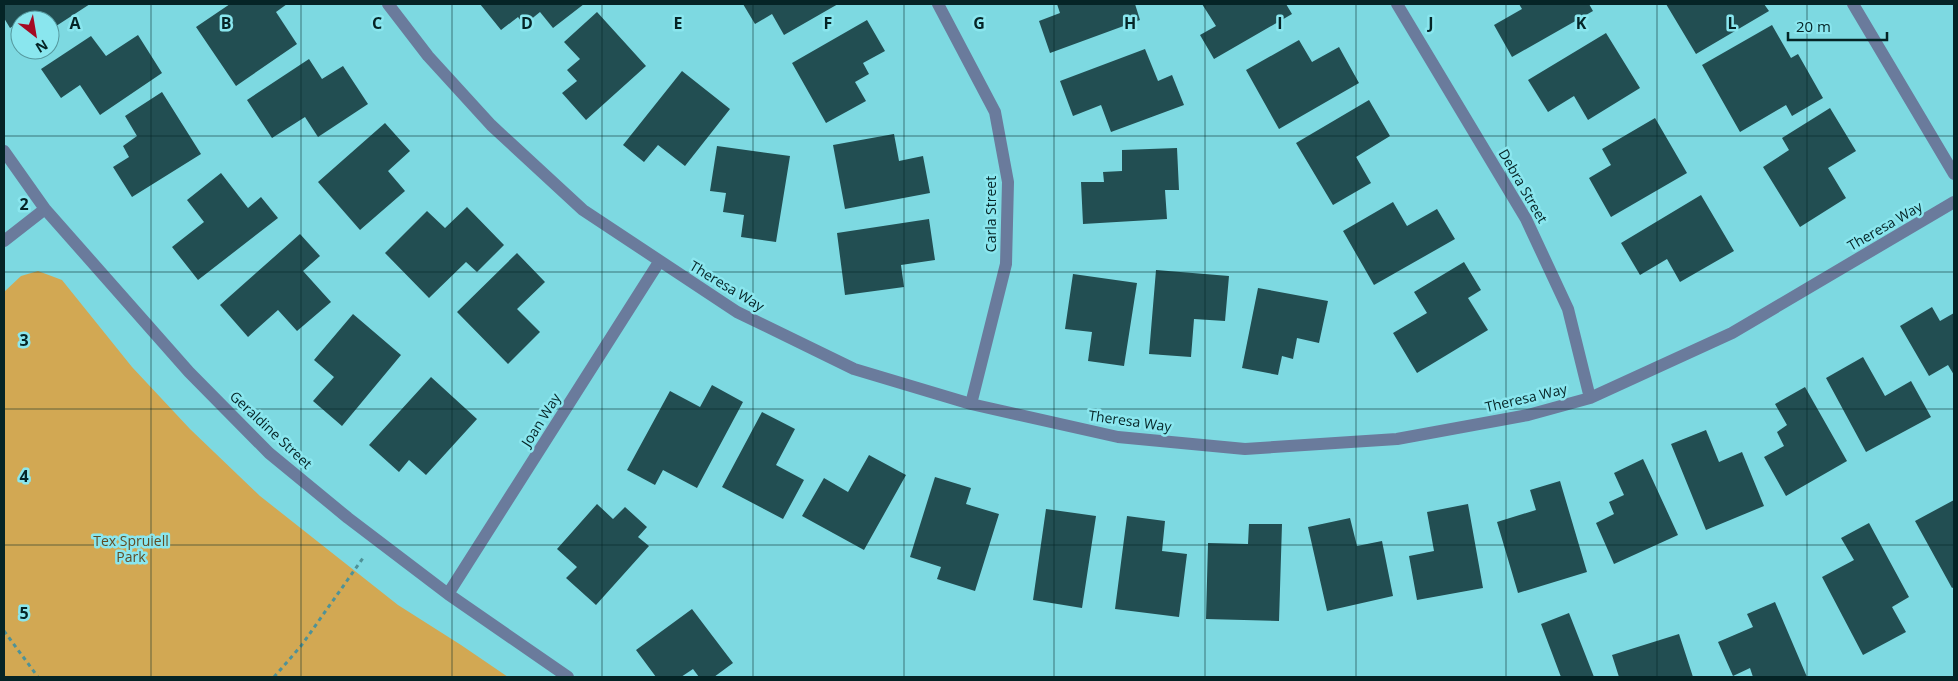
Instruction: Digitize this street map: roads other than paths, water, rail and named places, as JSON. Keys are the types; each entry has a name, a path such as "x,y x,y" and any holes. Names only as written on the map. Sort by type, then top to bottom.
{"street":[{"name":"Theresa Way","path":"388,4 428,56 491,125 583,210 737,312 854,368 971,404 1118,437 1245,449 1397,440 1528,415 1590,398 1732,333 1954,202"},
{"name":"Carla Street","path":"938,4 995,112 1008,182 1006,264 971,404"},
{"name":"Debra Street","path":"1397,4 1526,219 1568,310 1590,398"},
{"path":"1853,4 1954,174"},
{"name":"Geraldine Street","path":"4,151 45,209 189,372 269,453 448,594 568,677"},
{"path":"4,241 45,209"},
{"name":"Joan Way","path":"448,594 659,262"}],"park label":[{"name":"Tex Spruiell Park","path":"131,550"}]}
